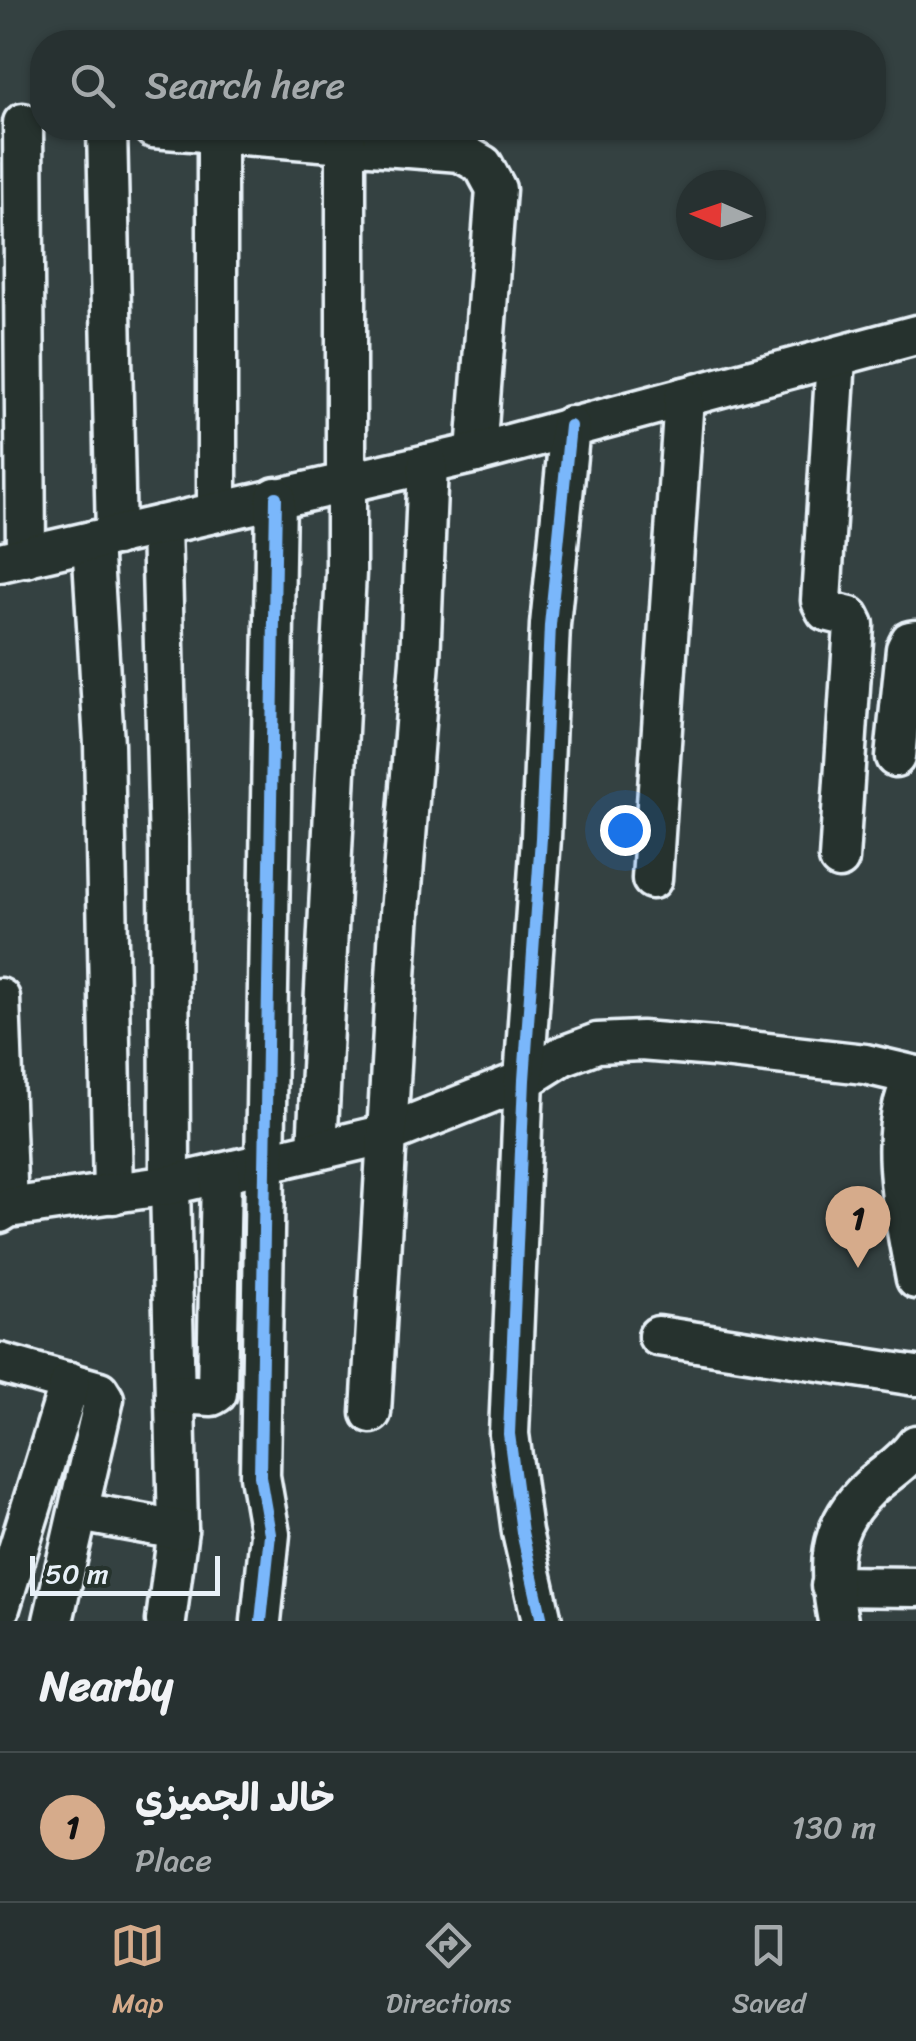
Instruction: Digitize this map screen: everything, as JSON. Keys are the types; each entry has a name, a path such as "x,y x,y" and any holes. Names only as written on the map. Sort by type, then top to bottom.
{"street":[{"path":"22,123 13,559 476,453 916,335"},
{"path":"106,140 104,744 113,1194"},
{"path":"216,140 217,511"},
{"path":"324,140 460,152 483,165 496,189 476,453"},
{"path":"317,1149 346,572 346,142"},
{"path":"836,358 821,600 826,611 850,616 854,621 838,859"},
{"path":"652,879 684,396"},
{"path":"542,1621 522,1532 510,1434 524,1080 541,838 550,625 570,426"},
{"path":"372,1413 420,660 428,464"},
{"path":"261,1621 270,1534 260,1476 276,496"},
{"path":"161,525 178,1530 166,1621"},
{"path":"845,736 906,762 906,649 916,640"},
{"path":"0,998 4,1211 170,1185 387,1134 524,1080 562,1056 612,1041 714,1046 818,1058 916,1076 902,1107 900,1147 903,1209 916,1279"},
{"path":"174,1394 218,1393 221,1173"},
{"path":"658,1336 916,1376"},
{"path":"1,1365 99,1391 104,1399 53,1621"},
{"path":"0,1608 70,1382"},
{"path":"916,1445 842,1520 832,1550 835,1603 916,1587"},
{"path":"80,1512 178,1530"}],"cycle path":[{"path":"542,1621 522,1532 509,1434 550,625 570,426"},
{"path":"261,1621 270,1534 260,1476 276,497"}],"place":[{"name":"خالد الجميزي","path":"858,1268"}]}
